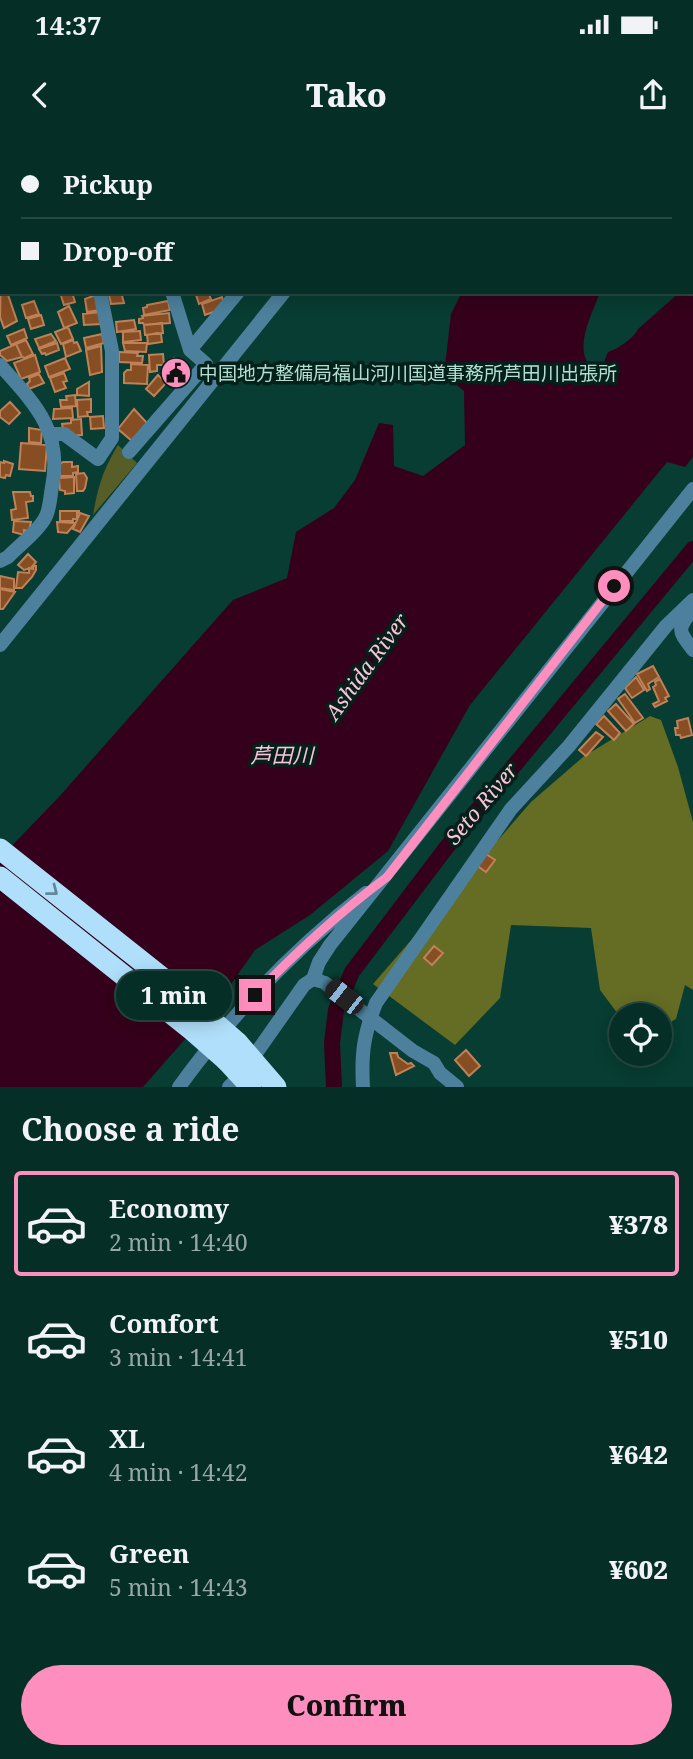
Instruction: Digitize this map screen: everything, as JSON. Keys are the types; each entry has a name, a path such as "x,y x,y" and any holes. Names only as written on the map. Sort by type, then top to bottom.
{"highway":[{"path":"0,849 174,987 240,1068"},
{"path":"0,877 240,1068 276,1087"}],"street":[{"path":"51,434 64,434 98,459 112,438 112,351 100,294"},
{"path":"129,452 206,364 190,350 173,294"},
{"path":"190,350 236,294"},
{"path":"0,645 282,294"},
{"path":"0,365 35,404 51,434 54,476 45,519 8,557 0,561"},
{"path":"112,438 136,458 140,470"},
{"path":"319,981 319,962 337,936 387,877 550,666 693,489"},
{"path":"363,1087 361,1058 365,1031 376,1003 511,809 569,746 666,626 693,600"},
{"path":"693,609 680,626 681,634 693,650"},
{"path":"179,1087 237,1014 290,958 338,915 387,877"},
{"path":"337,936 341,923 338,915"},
{"path":"240,1068 304,985 319,981"},
{"path":"319,981 413,1051 434,1063 440,1073 457,1087"}],"green space":[{"path":"118,445 137,463 93,515 102,478"},
{"path":"650,716 661,720 678,767 693,822 693,990 685,985 676,1019 672,1021 672,1003 610,1003 600,990 591,928 511,925 500,998 455,1045 373,984 531,802 583,757"}],"water":[{"name":"芦田川","path":"461,294 599,294 584,341 586,360 591,368 604,362 608,352 621,346 678,294 693,294 693,457 685,467 667,462 470,705 388,851 310,915 255,950 222,997 143,1087 0,1087 0,858 58,798 233,600 287,578 296,532 334,508 355,480 379,423 393,425 394,466 423,476 465,445 464,391 444,375 451,314"}],"building":[{"path":"1,294 8,294 17,321 4,328 0,317"},
{"path":"60,294 73,294 75,302 64,305"},
{"path":"122,294 124,303 111,304 109,295"},
{"path":"196,294 209,294 211,299 199,304"},
{"path":"97,296 100,310 87,312 85,299"},
{"path":"222,297 225,308 205,315 202,304"},
{"path":"34,301 39,314 26,318 22,305"},
{"path":"168,301 170,310 144,315 143,308 147,305"},
{"path":"69,306 77,323 64,328 58,312"},
{"path":"100,312 101,324 84,325 83,314"},
{"path":"169,313 170,323 139,323 142,316"},
{"path":"41,315 44,325 31,329 28,319"},
{"path":"134,320 136,329 117,332 116,322"},
{"path":"162,323 163,333 145,335 144,325"},
{"path":"68,327 73,339 61,344 55,332"},
{"path":"24,329 27,338 11,345 7,336"},
{"path":"140,331 141,340 123,342 123,332"},
{"path":"51,334 56,341 39,348 35,339"},
{"path":"102,334 104,343 86,348 84,338"},
{"path":"161,334 162,342 148,344 147,335"},
{"path":"26,340 33,354 25,358 16,344"},
{"path":"73,340 81,351 66,357 63,344"},
{"path":"57,343 59,350 46,355 39,349"},
{"path":"123,343 147,343 146,352 125,351"},
{"path":"16,344 22,357 7,361 0,355 0,351"},
{"path":"101,346 102,372 90,375 86,350"},
{"path":"119,352 138,353 137,356 143,356 142,363 119,362"},
{"path":"163,354 164,365 157,365 157,371 150,372 149,355"},
{"path":"35,355 40,372 21,379 14,363"},
{"path":"65,358 70,369 49,377 45,366"},
{"name":"中国地方整備局福山河川国道事務所芦田川出張所","path":"174,358 187,370 179,383 164,370"},
{"path":"131,364 148,365 147,384 124,383 124,373 131,370"},
{"path":"64,373 67,381 63,382 66,388 55,392 50,378"},
{"path":"39,374 44,383 29,389 29,378"},
{"path":"158,375 166,383 154,396 146,389"},
{"path":"89,382 89,396 77,395 77,389"},
{"path":"75,395 76,406 61,407 60,400 67,400 66,396"},
{"path":"91,399 91,412 87,412 88,416 78,417 77,400"},
{"path":"10,402 20,413 9,424 0,417 0,411"},
{"path":"72,408 73,418 53,419 54,409"},
{"path":"134,409 147,423 132,441 118,429"},
{"path":"103,416 104,428 91,429 90,417"},
{"path":"81,419 82,435 67,436 62,424"},
{"path":"29,428 42,430 41,443 29,442"},
{"path":"21,443 47,445 45,471 19,469"},
{"path":"0,462 13,464 10,476 6,475 5,478 0,477"},
{"path":"72,462 72,467 78,466 78,472 73,473 73,476 60,476 60,464"},
{"path":"84,473 87,478 85,488 83,491 77,491 76,474"},
{"path":"74,477 74,493 65,494 65,491 60,490 59,478"},
{"path":"13,492 30,492 33,496 33,501 26,502 28,518 12,520 11,510 16,509"},
{"path":"60,511 79,513 73,521 60,521"},
{"path":"80,513 89,516 80,532 73,529"},
{"path":"14,521 31,522 29,531 24,530 24,535 13,532"},
{"path":"57,522 74,525 67,533 58,532"},
{"path":"28,554 36,562 31,568 24,570 18,565"},
{"path":"33,566 36,566 36,570 32,577 22,588 16,588 18,572 29,573 29,568 33,569"},
{"path":"0,576 14,579 14,590 0,588"},
{"path":"0,589 15,592 3,609 0,609"},
{"path":"653,666 659,677 648,684 650,689 647,691 637,674"},
{"path":"636,677 644,690 632,698 625,688"},
{"path":"660,679 669,696 665,698 667,701 655,707 653,704 659,701 653,687"},
{"path":"625,694 643,718 635,723 618,699"},
{"path":"616,704 634,724 626,731 608,711"},
{"path":"604,716 620,733 614,740 596,724"},
{"path":"688,718 692,735 681,738 676,735 677,721"},
{"path":"596,732 603,737 586,756 579,750"},
{"path":"486,854 495,860 486,872 479,864"},
{"path":"434,946 443,953 432,965 424,958"},
{"path":"466,1050 480,1066 469,1076 455,1060"},
{"path":"390,1053 397,1053 398,1057 414,1066 396,1075"}],"waterway":[{"name":"Seto River","path":"334,1087 332,1043 336,1010 352,972 446,848 693,549"}],"place":[{"name":"中国地方整備局福山河川国道事務所芦田川出張所","path":"176,373"}],"route":[{"path":"255,995 290,958 387,877 614,586"}],"water label":[{"name":"Ashida River","path":"367,667"}]}
